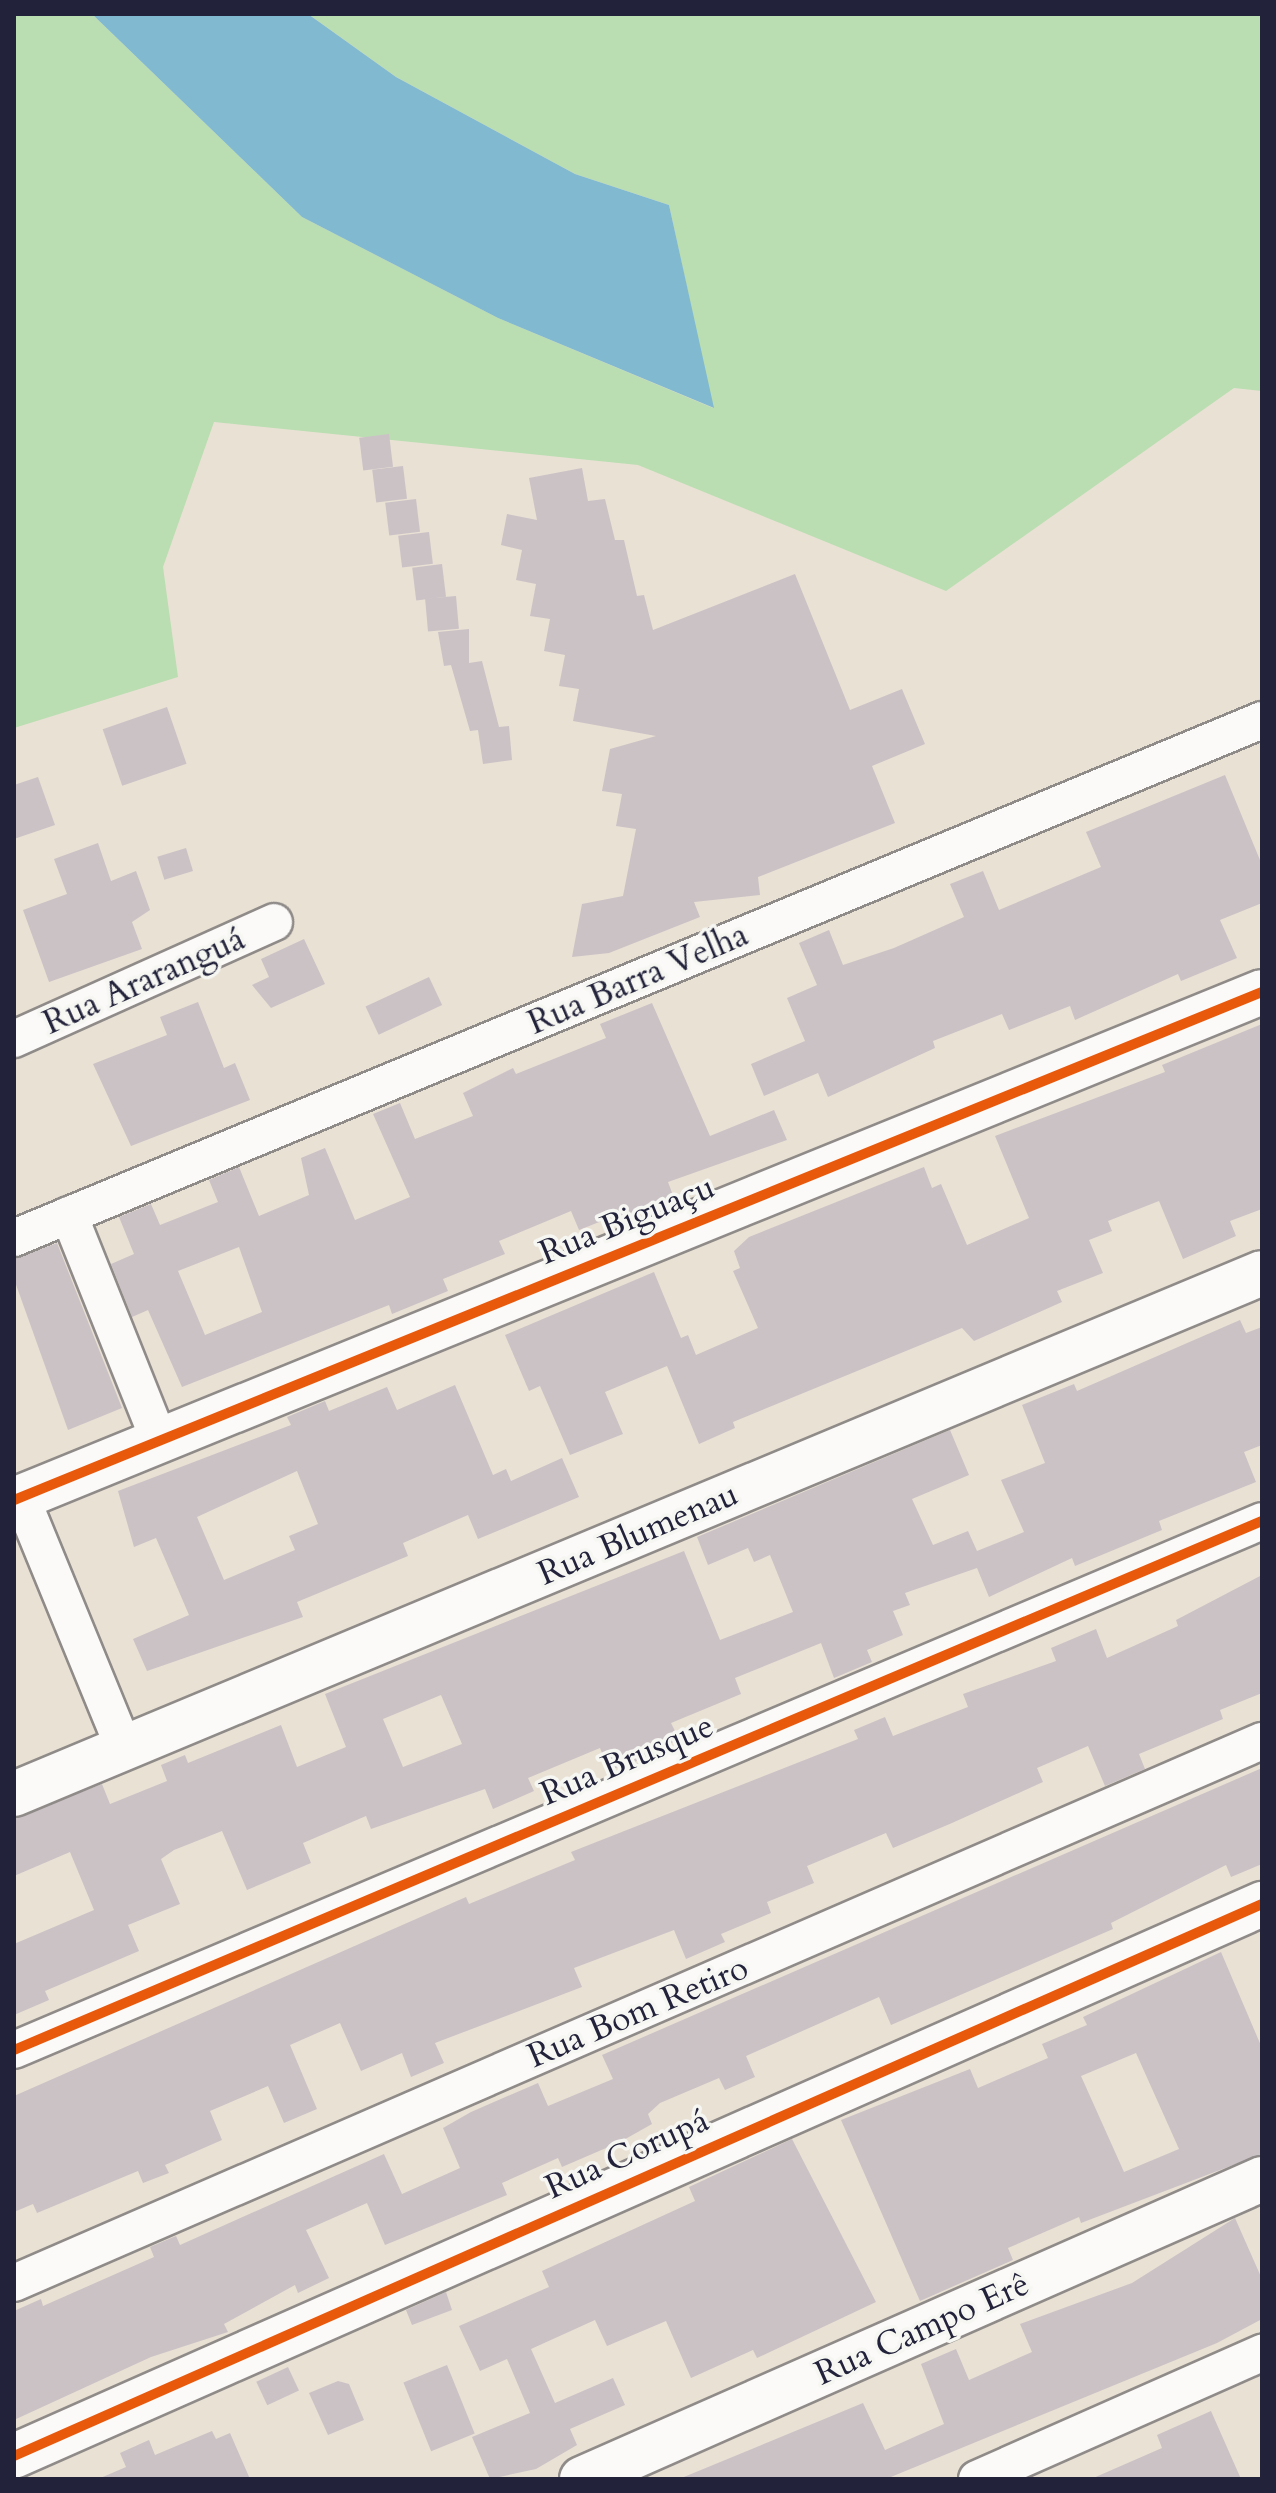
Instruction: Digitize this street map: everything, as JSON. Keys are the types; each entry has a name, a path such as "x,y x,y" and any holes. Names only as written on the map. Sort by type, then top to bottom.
{"street":[{"name":"Rua Barra Velha","path":"14,1238 1262,720"},
{"name":"Rua Araranguá","path":"14,1039 274,922"},
{"name":"Rua Biguaçu","path":"16,1494 159,1440 1262,992"},
{"path":"69,1215 159,1440"},
{"name":"Rua Blumenau","path":"14,1794 1262,1273"},
{"path":"16,1494 124,1748"},
{"name":"Rua Brusque","path":"14,2050 1262,1521"},
{"name":"Rua Bom Retiro","path":"14,2283 1262,1741"},
{"name":"Rua Corupá","path":"14,2456 1262,1904"},
{"name":"Rua Campo Erê","path":"582,2479 1262,2179"},
{"path":"977,2479 1262,2353"}],"green space":[{"path":"14,14 92,14 302,217 498,318 713,408 669,205 575,174 396,77 308,14 1262,14 1262,391 1234,388 946,591 638,465 214,422 163,567 178,677 14,728"}],"water":[{"path":"92,14 308,14 396,77 575,174 669,205 714,408 498,318 302,217"}],"building":[{"path":"389,434 393,467 363,470 359,438"},
{"path":"403,466 407,499 376,503 372,470"},
{"path":"582,468 588,501 605,499 615,540 624,540 637,596 644,595 653,630 795,574 850,710 902,689 925,744 872,766 895,823 758,877 760,895 694,902 700,917 609,953 572,957 582,904 623,896 636,829 616,826 622,794 602,791 610,749 656,736 573,721 579,689 559,686 565,655 544,651 550,619 530,616 536,584 516,580 522,550 501,545 507,514 537,520 529,478"},
{"path":"416,499 420,532 389,536 385,503"},
{"path":"429,532 433,564 402,568 398,536"},
{"path":"442,564 446,597 416,600 412,568"},
{"path":"456,596 459,629 428,632 425,599"},
{"path":"469,629 469,663 482,661 499,727 509,726 512,760 483,764 478,730 470,731 451,665 444,666 438,632"},
{"path":"167,707 187,764 122,786 103,729"},
{"path":"1225,775 1262,865 1262,903 1220,920 1237,958 1181,981 1178,974 1075,1020 1070,1006 1009,1030 1002,1014 933,1041 935,1048 828,1097 818,1073 764,1096 751,1064 805,1041 787,998 817,985 799,943 829,930 843,965 894,948 964,917 950,884 983,871 999,910 1101,867 1086,832"},
{"path":"38,777 55,825 14,839 14,785"},
{"path":"98,843 111,881 136,871 150,910 132,922 142,949 49,982 23,910 67,894 54,859"},
{"path":"186,848 193,871 164,880 157,857"},
{"path":"304,939 325,984 271,1008 252,985 269,977 261,959"},
{"path":"429,977 442,1005 379,1035 366,1007"},
{"path":"198,1002 224,1068 235,1063 250,1100 131,1146 93,1064 167,1035 160,1017"},
{"path":"652,1003 710,1136 774,1110 787,1140 668,1182 674,1198 619,1221 617,1215 579,1230 571,1211 499,1241 505,1254 443,1279 448,1291 392,1314 389,1305 182,1387 148,1310 132,1317 111,1264 134,1254 119,1217 151,1204 160,1225 218,1202 209,1180 239,1167 259,1216 309,1195 301,1158 325,1148 355,1220 410,1197 373,1114 400,1103 415,1139 473,1116 463,1093 513,1068 516,1074 606,1038 600,1024","holes":["239,1247 262,1312 205,1335 178,1271"]},
{"path":"1262,1024 1262,1209 1230,1221 1236,1236 1183,1259 1159,1201 1108,1221 1112,1231 1089,1240 1103,1273 1057,1291 1062,1302 974,1341 962,1328 733,1422 735,1428 699,1444 667,1366 605,1392 623,1434 570,1455 540,1386 529,1391 505,1335 654,1272 681,1338 688,1335 696,1355 758,1328 733,1271 740,1268 734,1251 749,1237 924,1167 932,1188 941,1184 967,1245 1029,1218 995,1136 1165,1072 1162,1065"},
{"path":"57,1243 122,1408 68,1430 14,1279 14,1259"},
{"path":"1240,1320 1246,1333 1262,1327 1262,1445 1244,1452 1256,1482 1159,1521 1162,1530 1075,1566 1072,1558 989,1597 977,1568 905,1593 910,1605 893,1611 903,1635 867,1650 872,1662 834,1678 821,1643 735,1678 741,1694 671,1723 679,1739 640,1760 609,1770 600,1748 528,1778 534,1791 493,1809 485,1789 371,1829 366,1816 303,1843 311,1863 247,1890 222,1831 174,1850 161,1859 180,1904 128,1925 139,1951 45,1991 49,2000 14,2015 14,1944 94,1910 70,1852 14,1876 14,1818 102,1784 110,1804 167,1781 161,1765 185,1755 188,1763 281,1725 297,1767 346,1747 325,1694 684,1551 720,1640 793,1612 770,1555 754,1562 748,1548 708,1565 697,1537 950,1430 969,1475 912,1499 933,1545 968,1531 977,1551 1024,1532 1001,1480 1045,1463 1022,1405 1074,1384 1077,1391","holes":["441,1695 462,1744 403,1767 383,1719"]},
{"path":"455,1385 493,1475 506,1469 511,1481 562,1458 579,1497 478,1539 468,1515 403,1543 408,1556 297,1602 303,1617 147,1671 133,1639 189,1615 156,1538 134,1547 118,1491 291,1425 287,1417 325,1401 329,1411 387,1387 397,1410","holes":["297,1471 318,1524 289,1536 295,1550 224,1580 197,1517"]},
{"path":"1262,1575 1262,1693 1220,1710 1223,1719 1139,1754 1145,1769 1105,1786 1088,1746 1037,1768 1043,1782 952,1823 893,1848 886,1833 807,1866 814,1883 767,1902 771,1913 721,1934 725,1942 686,1959 674,1930 574,1968 582,1987 435,2043 444,2063 411,2077 402,2053 361,2071 340,2023 290,2045 317,2109 284,2123 268,2086 210,2111 222,2140 165,2165 169,2173 143,2183 138,2171 37,2213 33,2204 14,2212 14,2096 466,1897 469,1904 575,1860 571,1852 858,1739 854,1730 885,1717 893,1736 968,1707 963,1694 1056,1661 1051,1648 1096,1629 1107,1658 1178,1626 1176,1620"},
{"path":"1262,1768 1262,1864 1231,1877 1226,1865 1111,1923 1113,1929 891,2025 879,1997 746,2056 755,2077 725,2090 719,2078 660,2103 648,2114 652,2124 620,2142 562,2167 558,2158 502,2183 507,2195 385,2245 367,2203 306,2230 329,2278 298,2293 295,2285 224,2324 228,2332 151,2357 14,2420 14,2311 41,2299 43,2306 154,2257 150,2247 176,2236 180,2245 384,2154 402,2194 460,2168 443,2128 471,2112 538,2083 548,2106 613,2079 602,2055"},
{"path":"1221,1952 1262,2048 1262,2154 1081,2223 1079,2217 1008,2248 1013,2260 920,2301 841,2120 970,2069 978,2088 1048,2058 1042,2044 1087,2025 1083,2017","holes":["1136,2053 1179,2149 1124,2172 1081,2076"]},
{"path":"792,2139 876,2302 757,2358 753,2350 691,2378 666,2321 607,2346 595,2320 531,2349 555,2403 613,2378 625,2405 570,2429 577,2445 536,2469 490,2479 472,2437 530,2413 507,2359 480,2371 459,2326 549,2287 542,2271 695,2201 689,2187"},
{"path":"1235,2218 1262,2279 1262,2319 1217,2343 886,2479 679,2479 863,2403 885,2450 944,2424 921,2364 956,2349 969,2380 1032,2352 1020,2324 1132,2283"},
{"path":"446,2292 452,2310 412,2325 406,2310"},
{"path":"447,2365 475,2434 431,2451 403,2383"},
{"path":"288,2367 299,2391 267,2405 256,2382"},
{"path":"338,2381 349,2384 364,2420 328,2435 309,2393"},
{"path":"1211,2411 1241,2479 1091,2479 1162,2448 1157,2435"},
{"path":"212,2431 216,2439 230,2433 250,2479 98,2479 126,2467 120,2453 149,2440 155,2455"}],"cycle path":[{"path":"14,1500 1262,992"},
{"path":"14,2050 1262,1521"},
{"path":"14,2456 1262,1904"}]}
